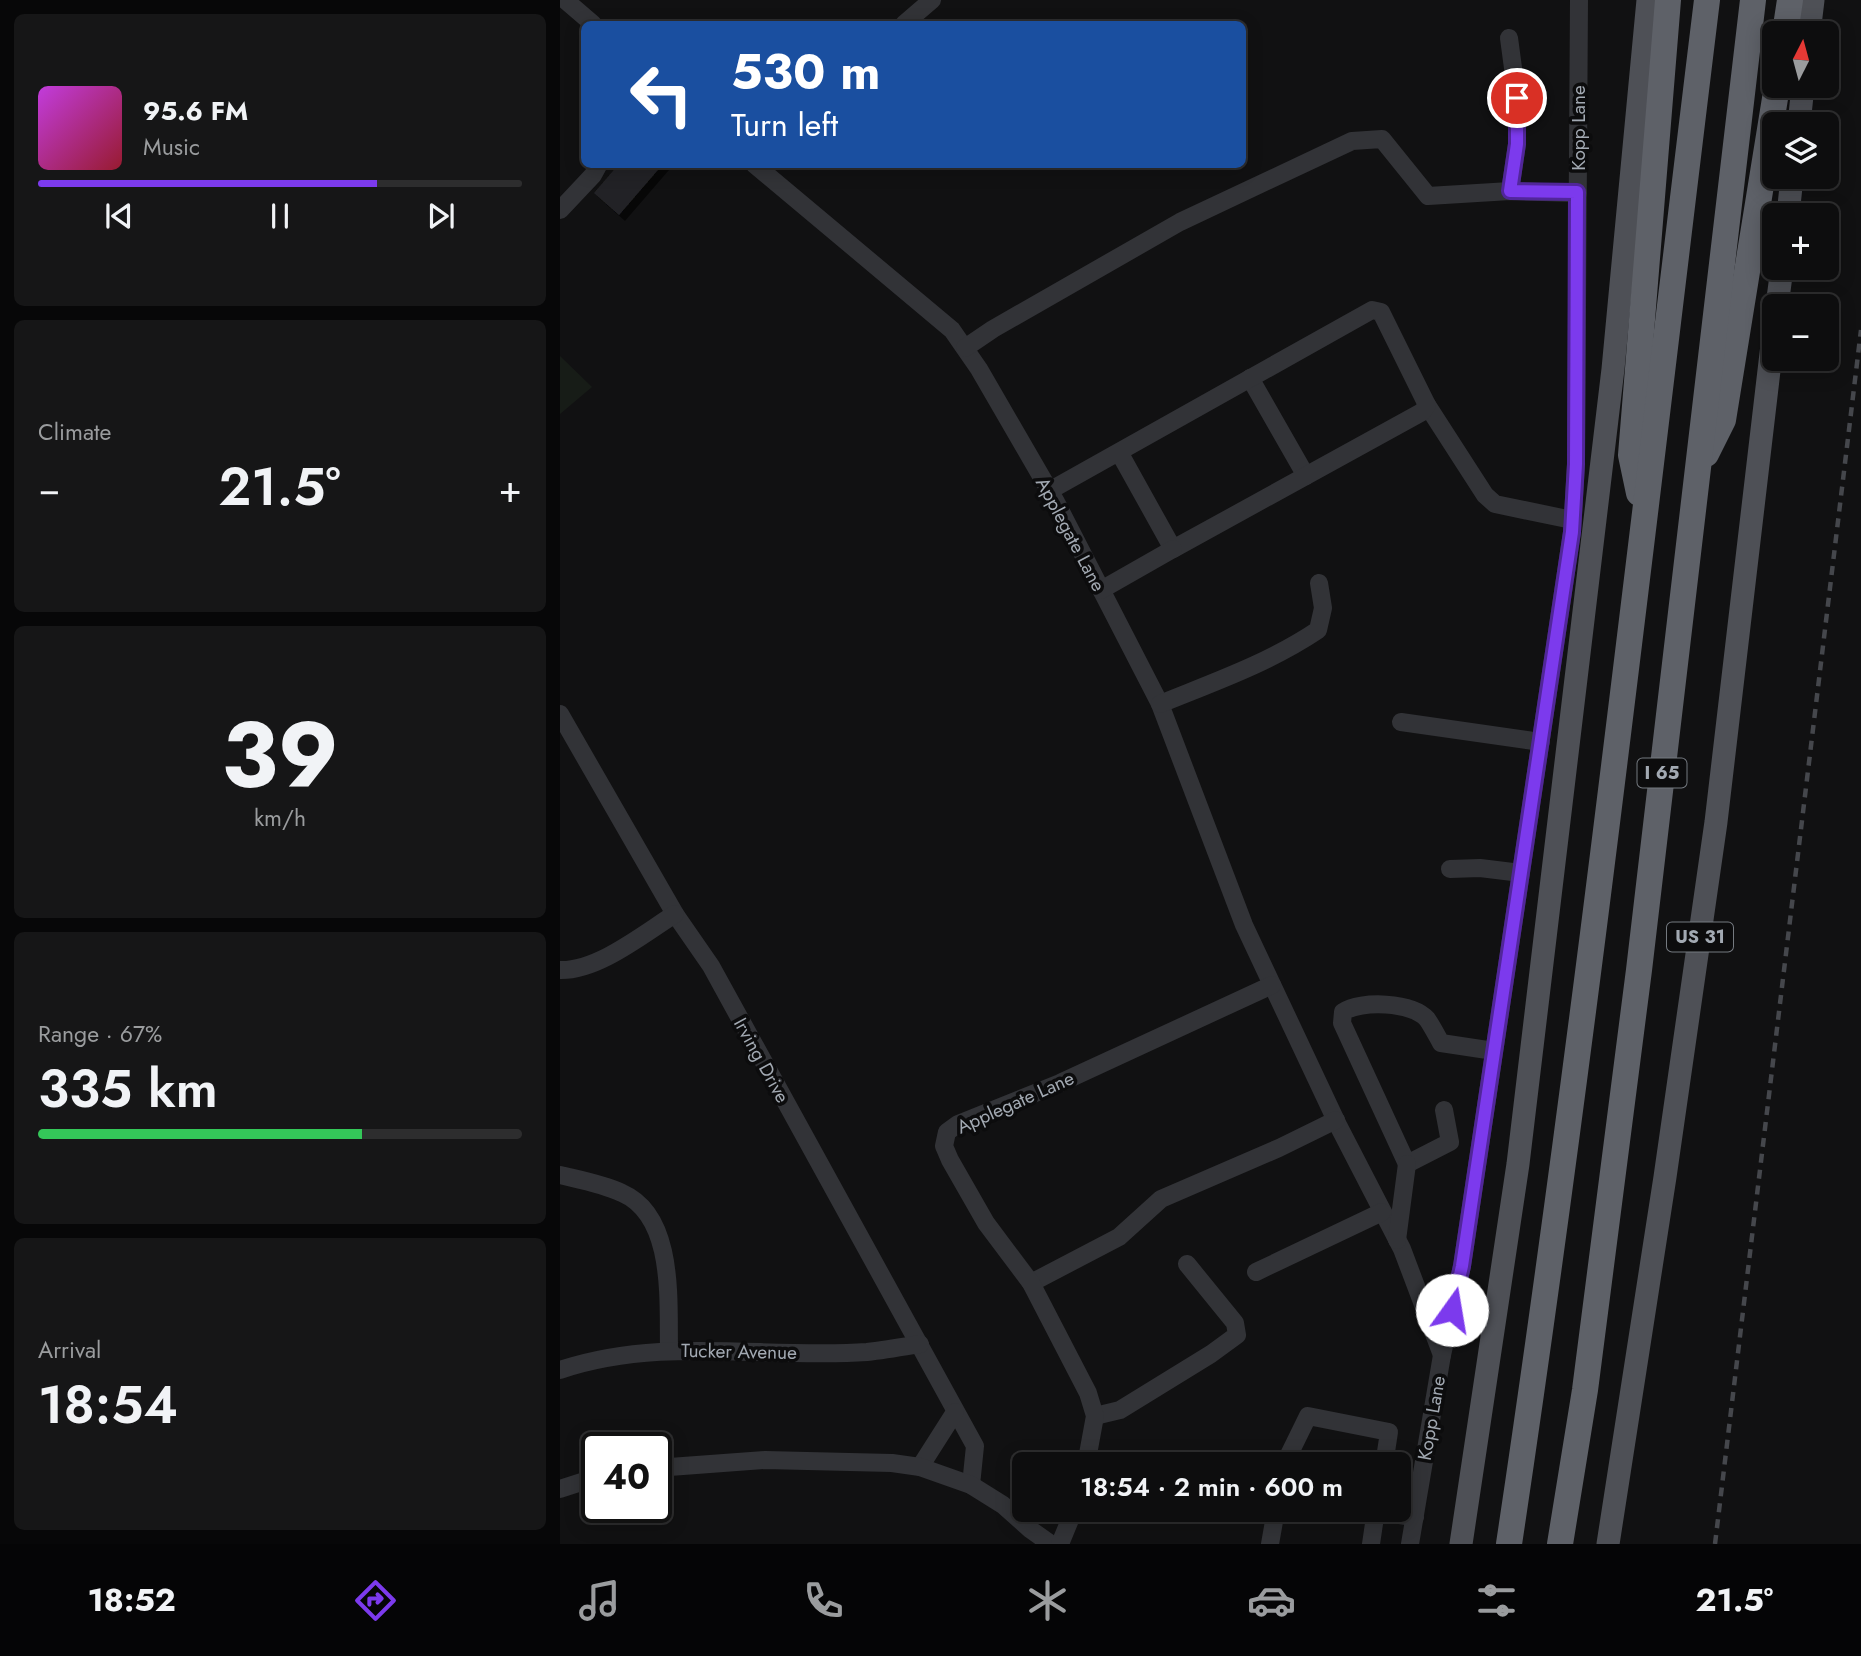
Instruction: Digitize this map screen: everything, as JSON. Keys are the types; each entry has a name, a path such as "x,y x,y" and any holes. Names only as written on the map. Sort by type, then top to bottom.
{"highway":[{"path":"1644,516 1631,455 1668,0"},
{"name":"I 65","path":"1509,1544 1564,1147 1707,0"},
{"name":"I 65","path":"1560,1544 1586,1377 1639,970 1754,0"},
{"path":"1787,21 1790,0"},
{"path":"1698,468 1723,419 1775,98"}],"main road":[{"path":"1461,1544 1521,1136 1613,369 1648,0"},
{"path":"1810,21 1813,0"},
{"name":"US 31","path":"1608,1544 1667,1164 1716,822 1769,371"}],"street":[{"path":"565,0 590,21"},
{"path":"908,21 932,0"},
{"name":"Kopp Lane","path":"1410,1544 1442,1355 1462,1266 1572,520 1576,464 1579,0"},
{"path":"1509,38 1517,98 1517,144 1510,191"},
{"path":"965,348 993,329 1180,222 1352,141 1382,139 1428,197 1510,191 1577,192"},
{"path":"560,210 597,168"},
{"name":"Applegate Lane","path":"759,168 952,330 979,369 1049,491 1160,704 1244,925 1336,1120 1397,1240 1429,1316 1442,1355"},
{"path":"1049,491 1371,310 1381,312 1427,405 1485,495 1495,504 1572,520"},
{"path":"1250,378 1306,476"},
{"path":"1101,590 1422,412 1427,405"},
{"path":"1119,452 1173,549"},
{"path":"1160,704 1216,680 1234,676 1296,645 1318,630 1323,608 1319,583"},
{"name":"Irving Drive","path":"560,714 675,914 711,966 975,1446 971,1485"},
{"path":"1401,722 1541,742"},
{"path":"1450,869 1521,873"},
{"path":"560,970 573,970 610,956 675,914"},
{"name":"Applegate Lane","path":"1095,1416 1088,1393 1031,1283 986,1223 950,1160 944,1146 947,1132 958,1124 1060,1083 1272,985"},
{"path":"1397,1240 1407,1164 1342,1023 1343,1012 1350,1007 1393,1005 1412,1009 1426,1018 1441,1043 1494,1051"},
{"path":"1444,1110 1450,1142"},
{"path":"1031,1283 1119,1237 1161,1199 1336,1120"},
{"path":"1407,1164 1450,1142 1479,1149"},
{"path":"560,1175 625,1194 648,1212 662,1244 667,1284 669,1349"},
{"path":"1256,1272 1382,1212"},
{"path":"1088,1452 1095,1416 1120,1410 1237,1335 1235,1323 1187,1264"},
{"name":"Tucker Avenue","path":"560,1370 591,1359 669,1349 866,1352 920,1344"},
{"path":"920,1467 955,1412"},
{"path":"1290,1452 1308,1416 1389,1432 1386,1452"},
{"path":"672,1467 765,1460 892,1462 920,1467 971,1485 1051,1544"},
{"path":"560,1489 581,1482"},
{"path":"1411,1516 1415,1517"},
{"path":"1060,1544 1069,1522"},
{"path":"1270,1544 1274,1522"},
{"path":"1371,1544 1374,1522"}],"shaded area":[{"path":"560,356 592,387 560,414"}],"building":[{"path":"616,168 660,168 619,215 594,193"}],"railway":[{"path":"1715,1544 1861,330"}],"route":[{"path":"1452,1310 1462,1266 1550,687 1572,532 1576,464 1577,192 1510,191 1517,144 1517,98"}]}
